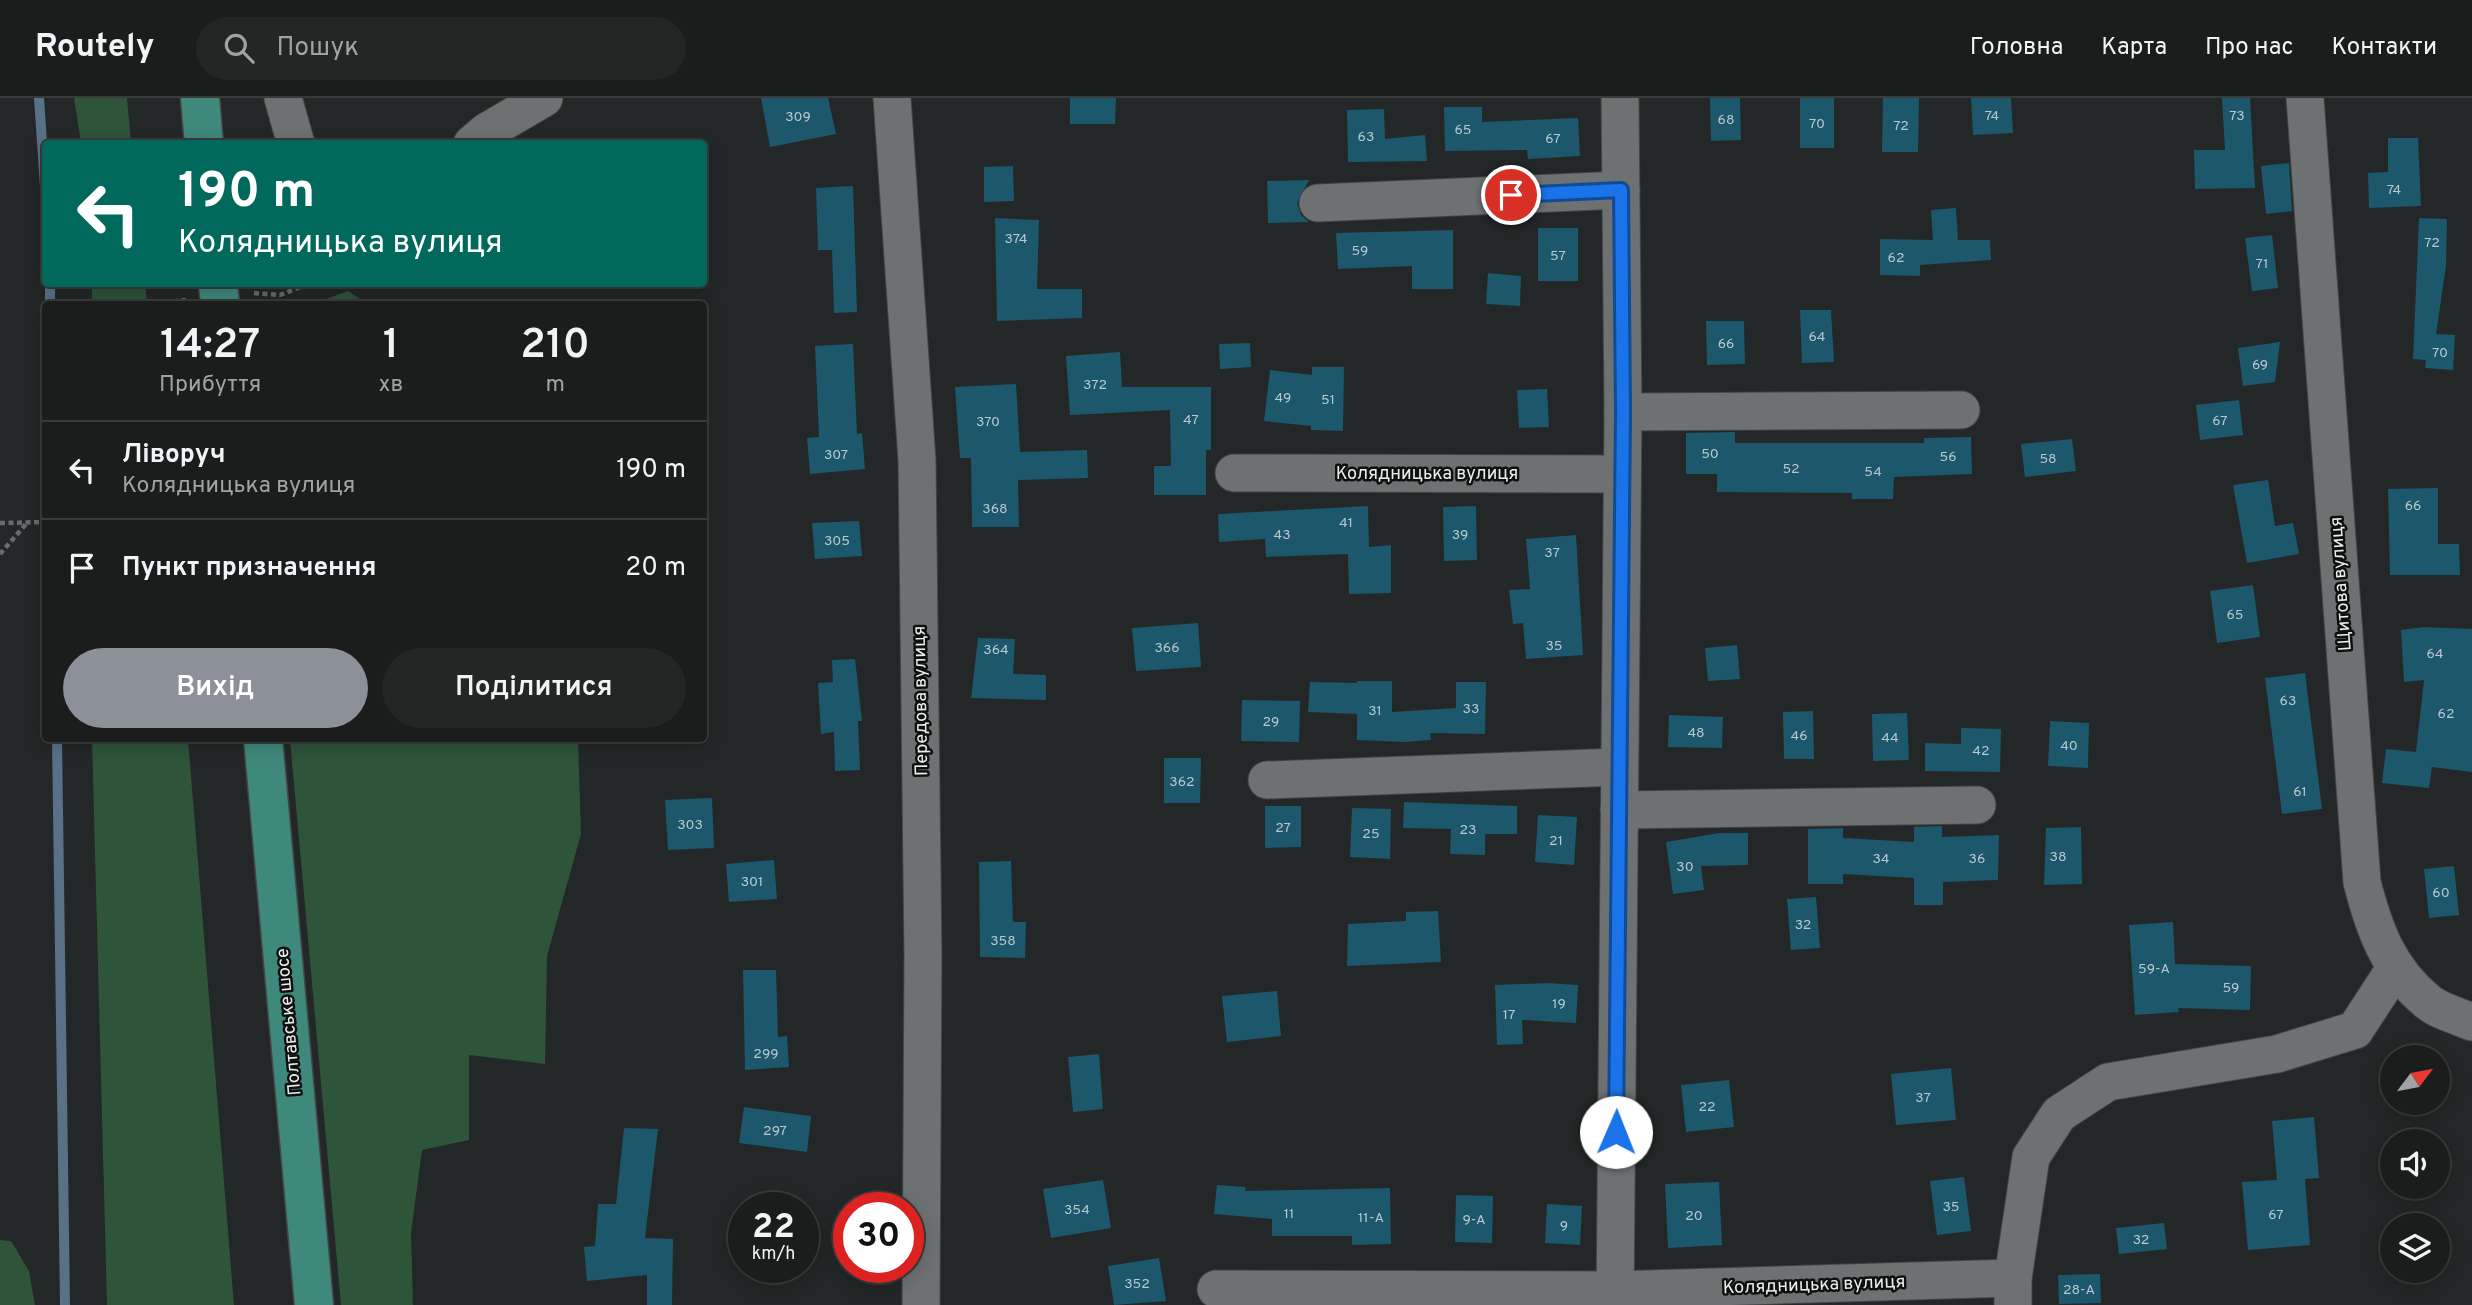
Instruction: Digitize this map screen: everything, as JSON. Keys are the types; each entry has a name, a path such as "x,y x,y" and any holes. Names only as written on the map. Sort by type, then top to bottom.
{"main road":[{"path":"200,98 204,140"},
{"name":"Полтавське шосе","path":"263,742 314,1305"}],"street":[{"path":"283,98 295,140"},
{"path":"477,140 544,98"},
{"name":"Передова вулиця","path":"892,98 917,460 923,956 920,1305"},
{"path":"1614,1298 1620,474 1623,412 1620,98"},
{"name":"Щитова вулиця","path":"2305,98 2362,882 2374,930 2396,967 2428,1003 2472,1022"},
{"path":"1318,203 1621,190"},
{"path":"1623,412 1961,410"},
{"name":"Колядницька вулиця","path":"1234,473 1620,474"},
{"path":"1267,780 1618,767"},
{"path":"1619,810 1977,805"},
{"path":"2013,1292 2031,1157 2059,1114 2108,1082 2277,1054 2355,1030 2396,967"},
{"name":"Колядницька вулиця","path":"1216,1289 1614,1298 2013,1292"}],"path":[{"path":"261,292 280,295 300,287"},
{"path":"0,523 42,522"},
{"path":"0,554 26,523"}],"green space":[{"path":"74,98 127,98 131,140 81,140"},
{"path":"92,287 145,287 147,301 92,301"},
{"path":"348,291 363,301 321,301"},
{"path":"92,742 188,742 234,1305 107,1305"},
{"path":"290,742 578,742 581,834 547,956 545,1064 469,1055 469,1140 422,1150 411,1233 413,1305 341,1305"},
{"path":"0,1240 11,1241 29,1271 35,1305 0,1305"}],"building":[{"path":"761,98 828,98 836,134 770,147"},
{"path":"1070,98 1116,98 1115,124 1070,124"},
{"path":"1710,98 1740,98 1741,140 1711,141"},
{"path":"1800,98 1834,98 1834,148 1800,148"},
{"path":"1883,98 1919,98 1918,152 1882,152"},
{"path":"1971,98 2011,98 2013,133 1973,135"},
{"path":"2222,98 2250,98 2255,188 2195,189 2194,150 2225,150"},
{"path":"1444,107 1482,107 1482,122 1578,118 1580,156 1528,159 1527,150 1445,151"},
{"path":"1384,109 1385,139 1425,135 1427,161 1348,162 1347,110"},
{"path":"2388,138 2418,138 2421,206 2369,208 2368,173 2388,172"},
{"path":"2289,163 2292,211 2266,214 2261,166"},
{"path":"1013,166 1014,201 984,202 984,167"},
{"path":"1309,180 1297,203 1301,215 1309,222 1268,223 1267,181"},
{"path":"853,186 857,312 834,313 832,250 818,250 816,188"},
{"path":"1956,208 1958,240 1990,240 1991,260 1920,265 1920,276 1880,275 1880,239 1933,240 1931,210"},
{"path":"995,218 1039,220 1037,289 1082,289 1082,318 997,321"},
{"path":"2419,218 2447,219 2446,266 2436,334 2455,335 2453,370 2425,368 2426,360 2413,359"},
{"path":"1538,228 1578,228 1578,281 1538,281"},
{"path":"1453,230 1453,289 1412,289 1412,266 1338,269 1336,233"},
{"path":"2272,235 2278,288 2252,291 2245,238"},
{"path":"1488,273 1521,276 1520,306 1486,304"},
{"path":"1800,310 1831,310 1834,362 1802,363"},
{"path":"1706,321 1744,321 1745,364 1707,365"},
{"path":"2280,342 2275,382 2243,386 2238,348"},
{"path":"1250,343 1251,367 1220,369 1219,344"},
{"path":"853,344 857,434 862,433 865,469 810,474 807,438 819,437 815,346"},
{"path":"1120,352 1122,387 1211,387 1211,450 1206,450 1206,495 1154,495 1154,466 1171,466 1170,410 1070,415 1066,356"},
{"path":"1312,367 1344,367 1343,431 1311,430 1311,426 1264,421 1270,370 1312,375"},
{"path":"1016,384 1020,452 1087,450 1088,478 1018,480 1019,527 972,527 971,458 960,458 955,387"},
{"path":"1547,389 1549,427 1519,428 1517,390"},
{"path":"2239,400 2243,435 2200,440 2196,405"},
{"path":"1735,432 1735,443 1924,443 1924,438 1971,437 1972,474 1894,477 1893,499 1852,499 1852,493 1717,492 1717,474 1686,474 1686,433"},
{"path":"2072,439 2076,471 2025,477 2021,444"},
{"path":"2268,480 2275,526 2293,523 2299,554 2247,563 2233,485"},
{"path":"2438,488 2438,544 2459,544 2460,575 2390,575 2388,489"},
{"path":"1368,506 1369,547 1391,545 1391,593 1349,594 1348,554 1266,557 1265,539 1219,542 1218,514"},
{"path":"1476,506 1477,560 1444,561 1443,507"},
{"path":"859,521 862,556 815,559 812,523"},
{"path":"1576,535 1583,655 1526,659 1523,623 1513,624 1509,590 1530,589 1526,539"},
{"path":"2253,585 2260,637 2217,643 2210,591"},
{"path":"1198,623 1201,667 1136,671 1132,628"},
{"path":"2424,627 2472,629 2472,772 2432,767 2429,788 2382,783 2386,749 2416,752 2424,680 2404,682 2401,630"},
{"path":"978,638 1015,639 1013,674 1046,675 1046,700 971,698"},
{"path":"1737,645 1740,679 1708,681 1705,648"},
{"path":"855,659 862,721 858,721 860,770 835,771 834,732 821,734 818,683 833,682 832,660"},
{"path":"2305,673 2322,809 2282,814 2265,678"},
{"path":"1392,681 1392,712 1456,708 1456,682 1486,682 1485,734 1430,733 1431,740 1404,742 1357,740 1357,714 1308,712 1310,682"},
{"path":"1242,700 1300,701 1299,742 1241,741"},
{"path":"1813,711 1814,759 1784,759 1783,712"},
{"path":"1907,713 1909,760 1873,761 1872,714"},
{"path":"1669,715 1723,717 1722,748 1668,747"},
{"path":"2050,721 2089,723 2088,768 2048,766"},
{"path":"1961,728 2001,729 2000,772 1925,771 1925,743 1961,744"},
{"path":"1164,758 1201,758 1200,803 1164,803"},
{"path":"712,798 714,848 668,850 665,800"},
{"path":"1404,802 1517,806 1517,834 1485,834 1485,855 1450,854 1451,829 1403,828"},
{"path":"1265,806 1301,806 1301,847 1265,848"},
{"path":"1352,808 1391,809 1390,859 1350,857"},
{"path":"1538,815 1577,817 1574,865 1535,862"},
{"path":"1942,826 1942,837 1999,835 1998,880 1943,882 1943,905 1914,905 1914,878 1843,874 1843,884 1808,884 1808,829 1843,828 1843,838 1914,842 1914,827"},
{"path":"2081,827 2082,884 2044,885 2046,828"},
{"path":"1720,833 1748,833 1748,865 1701,866 1704,890 1673,894 1666,842"},
{"path":"774,860 777,899 729,902 726,864"},
{"path":"1011,861 1013,922 1026,922 1025,958 980,957 979,862"},
{"path":"2454,866 2459,915 2429,918 2424,869"},
{"path":"1816,897 1820,948 1791,950 1787,899"},
{"path":"1438,911 1441,962 1347,966 1348,924 1406,921 1406,912"},
{"path":"2173,922 2175,964 2251,966 2250,1010 2178,1008 2179,1012 2135,1015 2129,925"},
{"path":"743,970 776,970 778,1037 787,1036 789,1067 745,1070"},
{"path":"1495,985 1578,985 1576,1023 1522,1020 1523,1044 1497,1045"},
{"path":"1277,991 1281,1036 1227,1042 1222,996"},
{"path":"1099,1054 1103,1109 1073,1112 1068,1057"},
{"path":"1951,1068 1956,1120 1896,1125 1891,1074"},
{"path":"1729,1080 1734,1127 1686,1132 1681,1085"},
{"path":"744,1107 811,1116 807,1152 739,1143"},
{"path":"2314,1117 2319,1178 2305,1179 2310,1245 2248,1250 2242,1182 2277,1180 2272,1121"},
{"path":"624,1128 658,1129 645,1238 673,1239 672,1305 647,1305 647,1275 587,1281 584,1247 595,1246 598,1204 616,1204"},
{"path":"1964,1177 1971,1231 1937,1235 1930,1181"},
{"path":"1103,1180 1111,1228 1051,1238 1043,1189"},
{"path":"1719,1182 1722,1245 1668,1248 1665,1184"},
{"path":"1217,1185 1246,1187 1245,1191 1390,1188 1391,1244 1352,1245 1352,1236 1272,1236 1272,1219 1214,1214"},
{"path":"1456,1195 1493,1196 1492,1243 1455,1242"},
{"path":"1547,1204 1582,1206 1580,1245 1545,1243"},
{"path":"2164,1223 2167,1249 2119,1254 2116,1228"},
{"path":"1159,1258 1166,1301 1114,1305 1108,1266"},
{"path":"2100,1274 2101,1303 2059,1304 2058,1275"}],"waterway":[{"path":"39,98 42,142"},
{"path":"50,287 50,301"},
{"path":"57,742 65,1305"}],"route":[{"path":"1511,195 1621,190 1623,412 1620,474 1616,1132"}]}
